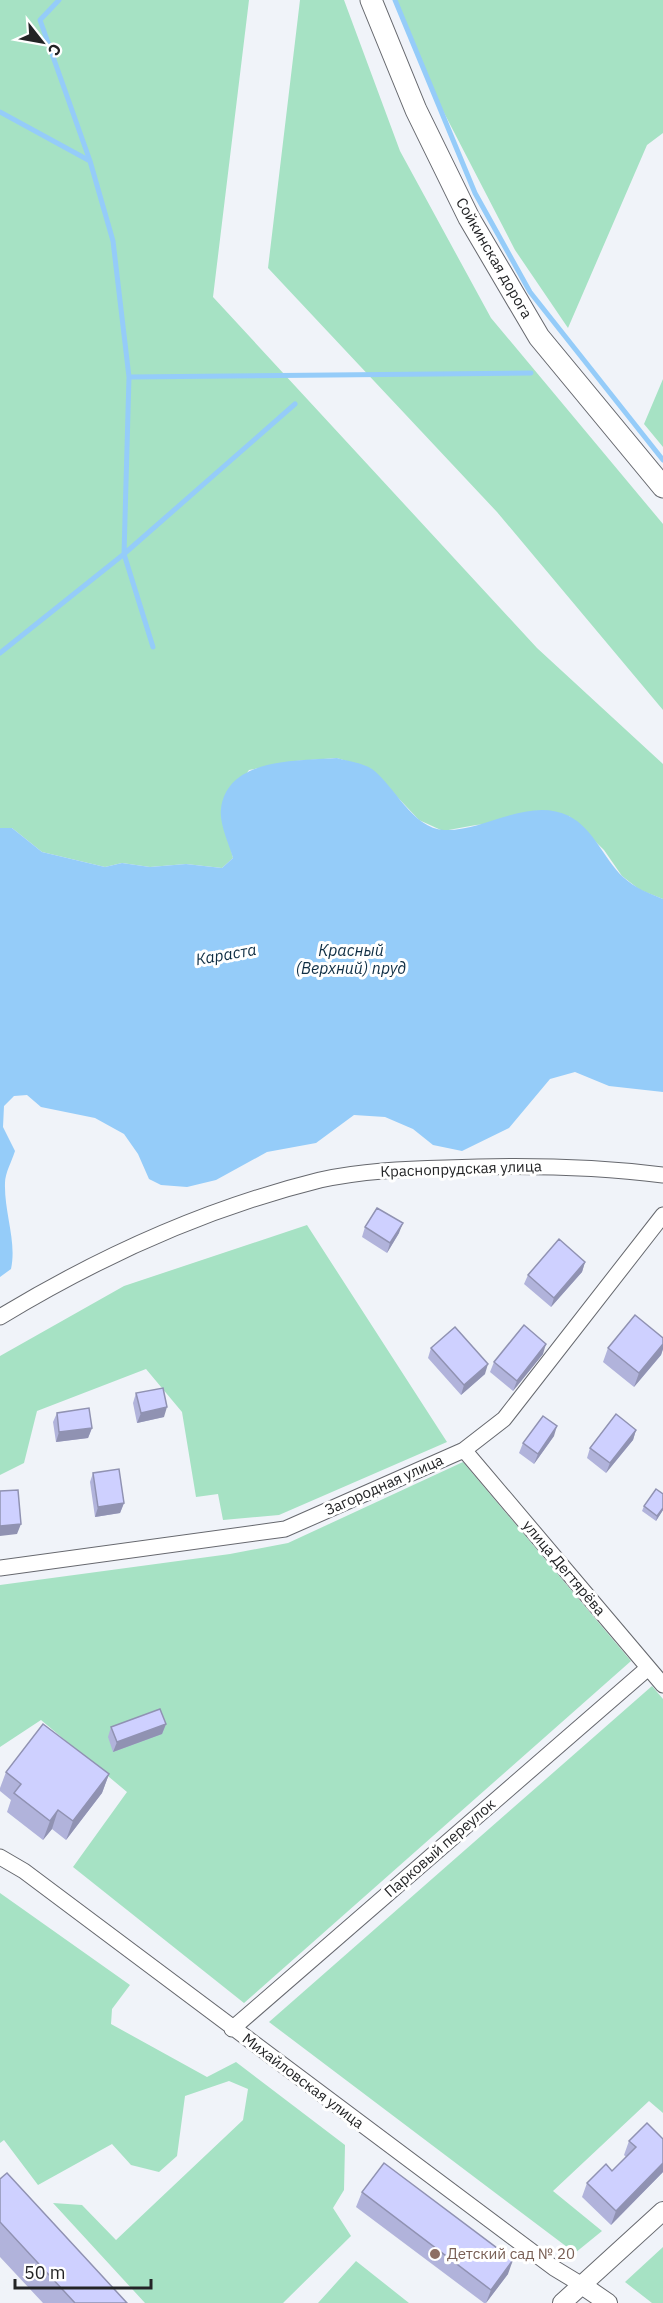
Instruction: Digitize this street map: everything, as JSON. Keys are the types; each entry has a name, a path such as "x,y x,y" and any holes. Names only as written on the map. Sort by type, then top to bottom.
{"main road":[{"name":"Сойкинская дорога","path":"371,0 416,110 469,218 539,337 663,488"}],"street":[{"name":"Краснопрудская улица","path":"0,1317 102,1260 148,1239 234,1206 321,1180 391,1170 514,1166 585,1166 663,1175"},
{"name":"Загородная улица","path":"0,1568 285,1529 464,1450 504,1419 663,1215"},
{"name":"улица Дегтярёва","path":"464,1450 663,1685"},
{"name":"Парковый переулок","path":"232,2029 648,1668"},
{"name":"Михайловская улица","path":"0,1857 24,1871 554,2268 608,2303"},
{"path":"562,2303 663,2211"}],"green space":[{"path":"0,0 249,0 213,297 537,648 663,764 663,899 640,890 622,876 604,850 569,816 476,825 443,831 419,820 371,769 337,758 296,761 249,770 221,809 233,858 222,868 186,864 150,867 122,863 105,867 42,852 12,828 0,828"},
{"path":"300,0 344,0 400,151 491,318 663,524 663,710 497,512 268,268"},
{"path":"393,0 663,0 663,133 647,145 568,328 515,250 439,103"},
{"path":"663,379 663,447 644,424"},
{"path":"307,1225 447,1442 279,1515 223,1520 218,1494 196,1497 182,1412 146,1369 37,1411 24,1463 0,1475 0,1356 124,1286"},
{"path":"463,1462 631,1661 244,2003 73,1867 127,1792 41,1720 0,1747 0,1585 230,1554 288,1543"},
{"path":"652,1686 663,1699 663,2113 649,2101 553,2191 602,2231 575,2253 269,2022"},
{"path":"0,1893 130,1985 112,2009 111,2024 207,2077 236,2062 345,2145 344,2190 333,2208 351,2236 283,2303 145,2303 53,2203 82,2205 116,2240 243,2120 248,2089 229,2081 185,2096 177,2156 159,2172 131,2165 112,2144 38,2185 4,2140 0,2143"},
{"path":"663,2247 663,2303 652,2303 625,2282"},
{"path":"356,2261 409,2303 318,2303"}],"water":[{"name":"Красный (Верхний) пруд","path":"337,758 372,769 413,814 433,828 459,829 538,810 554,811 569,816 585,828 623,877 637,887 663,899 663,1092 609,1086 575,1072 550,1079 509,1128 462,1151 433,1145 413,1129 385,1117 354,1115 316,1143 267,1152 216,1180 187,1187 161,1185 149,1179 138,1154 124,1134 95,1118 41,1107 27,1095 14,1096 4,1106 3,1127 15,1151 5,1179 12,1258 11,1269 0,1277 0,828 12,828 42,852 105,867 122,863 150,867 186,864 222,868 233,858 223,827 221,809 226,792 236,780 250,771 267,765"}],"building":[{"path":"377,1208 403,1223 390,1243 365,1227"},
{"path":"559,1239 585,1262 554,1298 528,1275"},
{"path":"635,1315 663,1338 663,1344 639,1373 608,1348"},
{"path":"524,1325 546,1344 517,1381 494,1362"},
{"path":"455,1327 488,1364 464,1385 431,1348"},
{"path":"163,1388 167,1407 141,1413 136,1393"},
{"path":"89,1408 92,1428 59,1432 57,1413"},
{"path":"616,1414 636,1430 610,1463 590,1448"},
{"path":"543,1416 557,1426 538,1454 523,1443"},
{"path":"119,1469 124,1503 98,1507 93,1473"},
{"path":"656,1489 663,1494 663,1508 657,1516 644,1506"},
{"path":"18,1490 21,1524 0,1526 0,1491"},
{"path":"160,1709 166,1724 117,1742 111,1727"},
{"path":"43,1724 109,1774 73,1821 58,1810 50,1821 14,1793 21,1784 6,1772"},
{"path":"647,2123 663,2139 663,2163 616,2211 587,2183 606,2164 612,2171 636,2147 629,2141"},
{"path":"384,2163 513,2260 491,2290 362,2192"},
{"path":"7,2173 127,2303 75,2303 0,2222 0,2179"}],"waterway":[{"path":"59,0 40,20 90,161 113,241 129,377 124,554 153,647"},
{"path":"395,0 475,193 530,292 663,460"},
{"path":"0,112 90,161"},
{"path":"129,377 531,373"},
{"path":"0,653 124,554 295,404"}],"place":[{"name":"Детский сад № 20","path":"435,2254"}],"water label":[{"name":"Караста","path":"226,954"}]}
